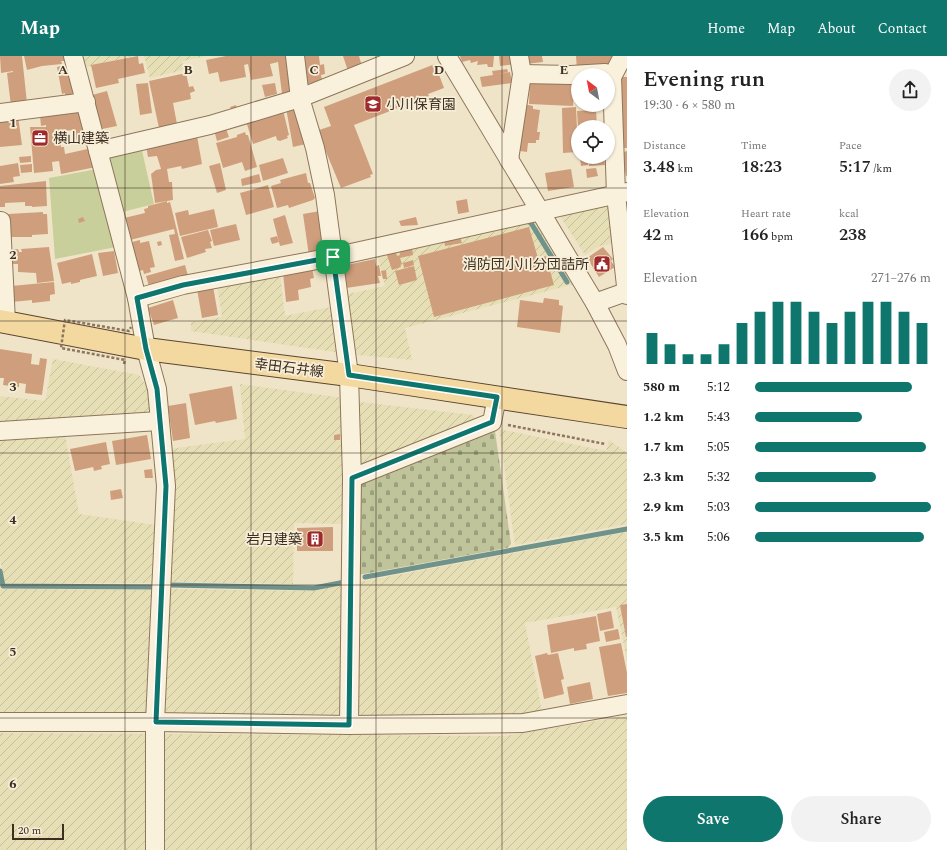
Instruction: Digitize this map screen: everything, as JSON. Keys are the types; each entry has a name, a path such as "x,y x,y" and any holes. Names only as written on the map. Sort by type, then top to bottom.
{"main road":[{"name":"幸田石井線","path":"3,322 146,349 349,375 627,417"}],"street":[{"path":"73,56 137,298 146,349 157,389 166,486 156,722 155,850"},
{"path":"295,56 300,98 315,148 325,195 349,375 352,478 349,725"},
{"path":"98,151 210,125 300,98 405,56"},
{"path":"447,56 539,211 596,303 617,345 627,371"},
{"path":"509,160 522,74 518,56"},
{"path":"615,72 623,56"},
{"path":"522,74 571,75"},
{"path":"0,113 86,102"},
{"path":"596,303 627,294 622,194 615,112"},
{"path":"137,298 183,285 333,257 622,194"},
{"path":"1,221 3,322"},
{"path":"352,478 492,422 497,397"},
{"path":"0,431 159,421"},
{"path":"0,722 156,722 349,725 523,723 627,704"}],"path":[{"path":"124,364 125,360 61,348 65,320 129,331 131,327"},
{"path":"492,422 605,444"}],"shaded area":[{"path":"79,56 133,56 82,68"},
{"path":"144,56 207,56 182,61 184,70 150,78"},
{"path":"610,204 615,243 600,246 585,255 560,216"},
{"path":"534,221 574,284 405,328 412,360 348,354 343,295 385,286 377,253"},
{"path":"280,273 285,316 336,306 341,353 191,331 191,322 222,317 217,286"},
{"path":"53,359 139,375 150,391 151,407 147,412 0,424 0,396 45,401"},
{"path":"240,384 344,398 345,524 294,523 293,584 171,582 169,449 245,439"},
{"path":"360,402 473,415 477,422 358,468"},
{"path":"499,429 606,451 609,440 627,453 627,524 515,545"},
{"path":"65,435 79,514 155,525 154,583 5,584 0,559 0,438"},
{"path":"627,532 627,661 616,607 525,623 542,712 509,717 364,719 355,708 359,582"},
{"path":"0,584 1,589 154,590 149,708 140,715 0,715"},
{"path":"345,584 344,712 335,718 165,718 160,708 170,589 315,591"},
{"path":"627,716 627,850 0,850 0,733 505,736"}],"green space":[{"path":"141,146 154,204 118,213 105,157"},
{"path":"97,169 116,247 55,259 49,178"},
{"path":"495,431 511,544 507,548 358,575 358,482"}],"building":[{"path":"0,56 22,56 27,103 11,106 7,73 13,71 1,73"},
{"path":"24,56 66,56 67,61 61,61 62,64 42,66 27,70"},
{"path":"138,56 139,64 143,63 145,73 118,79 119,83 96,88 91,65"},
{"path":"226,56 286,56 290,93 282,94 278,62 270,64 273,76 251,80 248,64 244,65 246,77 220,82 218,72 209,74 206,60"},
{"path":"300,56 319,56 320,65 324,64 325,74 321,75 322,80 318,80 318,83 303,84"},
{"path":"343,56 359,56 362,66 348,71"},
{"path":"460,56 494,56 493,67 488,67 487,64 477,65 478,61 471,63 470,60 462,62"},
{"path":"499,56 514,56 515,64 500,66"},
{"path":"525,56 542,56 543,62 526,64"},
{"path":"576,56 612,56 613,66 577,68"},
{"path":"70,64 78,92 65,96 65,93 62,94 57,67"},
{"path":"435,64 444,88 428,94 429,96 354,125 373,174 370,175 371,177 341,188 319,135 319,130 331,126 324,107"},
{"path":"507,69 508,72 498,74 510,72 512,83 482,87 480,77 493,75 492,71"},
{"path":"186,73 189,87 193,86 195,91 190,93 191,99 173,103 177,124 159,128 149,81"},
{"path":"619,77 627,77 627,148 619,148"},
{"path":"530,78 571,80 571,106 529,104"},
{"path":"148,83 152,113 140,115 136,84"},
{"path":"275,83 277,94 265,97 262,85"},
{"path":"107,91 117,126 102,129 92,95"},
{"path":"524,104 533,106 533,109 540,110 537,132 540,132 539,140 536,140 536,143 528,143 527,152 520,151"},
{"path":"236,105 237,109 232,111 230,107"},
{"path":"296,106 306,144 293,147 286,108"},
{"path":"571,107 571,112 576,112 577,120 571,120 571,152 563,153 562,108"},
{"name":"横山建築","path":"78,109 89,144 78,146 74,130 53,132 54,139 60,139 61,147 64,147 65,154 92,148 96,167 61,174 59,161 52,162 53,171 34,173 30,127 46,127 46,125 41,126 40,116"},
{"path":"283,110 289,135 287,136 288,138 280,141 277,140 276,136 253,144 246,121"},
{"path":"577,112 596,112 597,120 578,120"},
{"path":"18,116 22,145 0,147 0,119"},
{"path":"225,126 229,137 217,141 214,130"},
{"path":"245,132 246,135 248,135 257,167 245,171 242,162 223,168 216,143 237,137 237,135"},
{"path":"197,136 202,164 182,169 181,166 167,169 169,182 172,182 173,200 155,203 151,174 156,170 161,169 157,156 148,157 146,146"},
{"path":"627,151 627,176 626,176 621,153"},
{"path":"31,156 31,162 20,163 19,157"},
{"path":"283,158 288,173 263,181 259,165"},
{"path":"18,163 20,176 13,177 14,182 0,184 0,166"},
{"path":"220,163 226,190 217,193 209,166"},
{"path":"32,164 32,172 21,173 20,165"},
{"path":"581,164 588,164 588,165 581,166"},
{"path":"589,164 605,165 589,166"},
{"path":"596,168 598,176 587,178 586,169"},
{"path":"571,169 574,187 548,191 545,173"},
{"path":"306,173 308,183 310,183 315,198 289,208 288,205 277,208 271,186 281,183 280,180"},
{"path":"259,174 261,182 242,186 241,179"},
{"path":"46,181 47,206 25,206 25,202 5,203 5,207 0,207 0,186"},
{"path":"268,185 274,207 246,215 240,193"},
{"path":"467,199 469,212 458,214 456,201"},
{"path":"167,201 167,203 170,202 184,259 175,261 169,235 175,234 174,229 130,240 124,218 145,213 144,209 148,208 148,206"},
{"path":"214,209 218,227 180,236 175,213 188,210 189,215"},
{"path":"320,211 325,254 309,256 303,214"},
{"path":"43,212 43,214 47,214 48,234 32,235 32,237 9,237 8,214"},
{"path":"285,215 293,243 280,246 273,219"},
{"path":"83,217 85,221 79,223 78,219"},
{"path":"416,217 418,225 401,226 399,221"},
{"path":"236,224 240,240 214,246 210,230"},
{"path":"529,227 538,258 546,256 554,285 434,317 418,256"},
{"path":"208,230 212,241 210,242 212,248 205,249 206,252 187,258 181,237"},
{"path":"277,236 279,242 272,244 270,238"},
{"path":"460,237 462,243 445,246 444,241"},
{"path":"140,240 140,243 149,241 155,267 150,268 151,272 144,274 143,270 136,272 128,243"},
{"path":"161,241 162,245 158,246 157,242"},
{"path":"49,247 54,281 37,283 36,273 18,272 18,264 9,264 8,250 18,249 19,252 22,252 21,249"},
{"path":"412,247 413,255 400,258 402,264 400,265 401,267 392,270 387,255 396,252 397,256 400,255 399,250"},
{"name":"消防団小川分団詰所","path":"603,247 613,259 611,261 615,267 599,277 587,258"},
{"path":"114,251 118,273 103,276 98,253"},
{"path":"92,254 97,276 80,280 80,282 62,284 57,263"},
{"path":"375,259 376,266 379,265 381,276 378,276 380,283 346,288 342,266"},
{"path":"413,260 414,265 404,268 403,263"},
{"path":"185,265 189,279 150,290 146,276"},
{"path":"414,266 417,280 399,285 395,271"},
{"path":"312,268 314,278 310,279 311,287 298,290 299,300 286,302 283,273"},
{"path":"386,270 387,279 383,279 381,271"},
{"path":"54,282 55,294 50,295 50,301 32,303 32,300 12,302 11,286"},
{"path":"213,286 218,315 202,318 197,289"},
{"path":"544,298 559,300 559,305 563,306 560,333 517,327 520,300 543,303"},
{"path":"173,300 178,318 154,325 148,308"},
{"path":"0,349 32,354 31,364 39,365 40,358 47,359 42,395 25,393 26,384 19,383 19,387 3,385 4,378 0,378"},
{"path":"232,386 237,419 195,425 189,394"},
{"path":"186,403 190,438 173,441 168,406"},
{"path":"340,434 340,440 334,440 334,435"},
{"path":"147,435 151,459 116,465 112,441"},
{"path":"106,442 110,464 101,466 102,469 94,471 93,467 75,471 70,449"},
{"path":"152,469 153,478 145,478 144,470"},
{"path":"121,489 123,498 111,500 110,491"},
{"name":"岩月建築","path":"333,527 333,551 297,551 297,528"},
{"path":"627,604 627,637 626,637 620,605"},
{"path":"611,611 614,628 600,631 597,614"},
{"path":"596,616 600,641 586,644 587,649 574,651 574,648 551,653 547,625"},
{"path":"618,629 620,639 606,642 604,632"},
{"path":"621,643 627,673 627,693 608,696 599,647"},
{"path":"547,653 548,655 558,653 564,679 561,680 564,694 544,699 535,656"},
{"path":"590,682 593,699 570,704 567,687"}],"waterway":[{"path":"523,222 527,221 531,223 567,282"},
{"path":"365,577 627,529"},
{"path":"0,571 3,586 154,587"},
{"path":"170,585 314,588 345,582"}],"place":[{"name":"小川保育園","path":"373,104"},
{"name":"横山建築","path":"40,138"},
{"name":"消防団小川分団詰所","path":"602,264"},
{"name":"岩月建築","path":"315,539"}],"route":[{"path":"333,257 345,358 349,375 497,397 492,422 352,478 349,725 156,722 166,486 157,389 150,369 137,298 183,285 333,257"}]}
